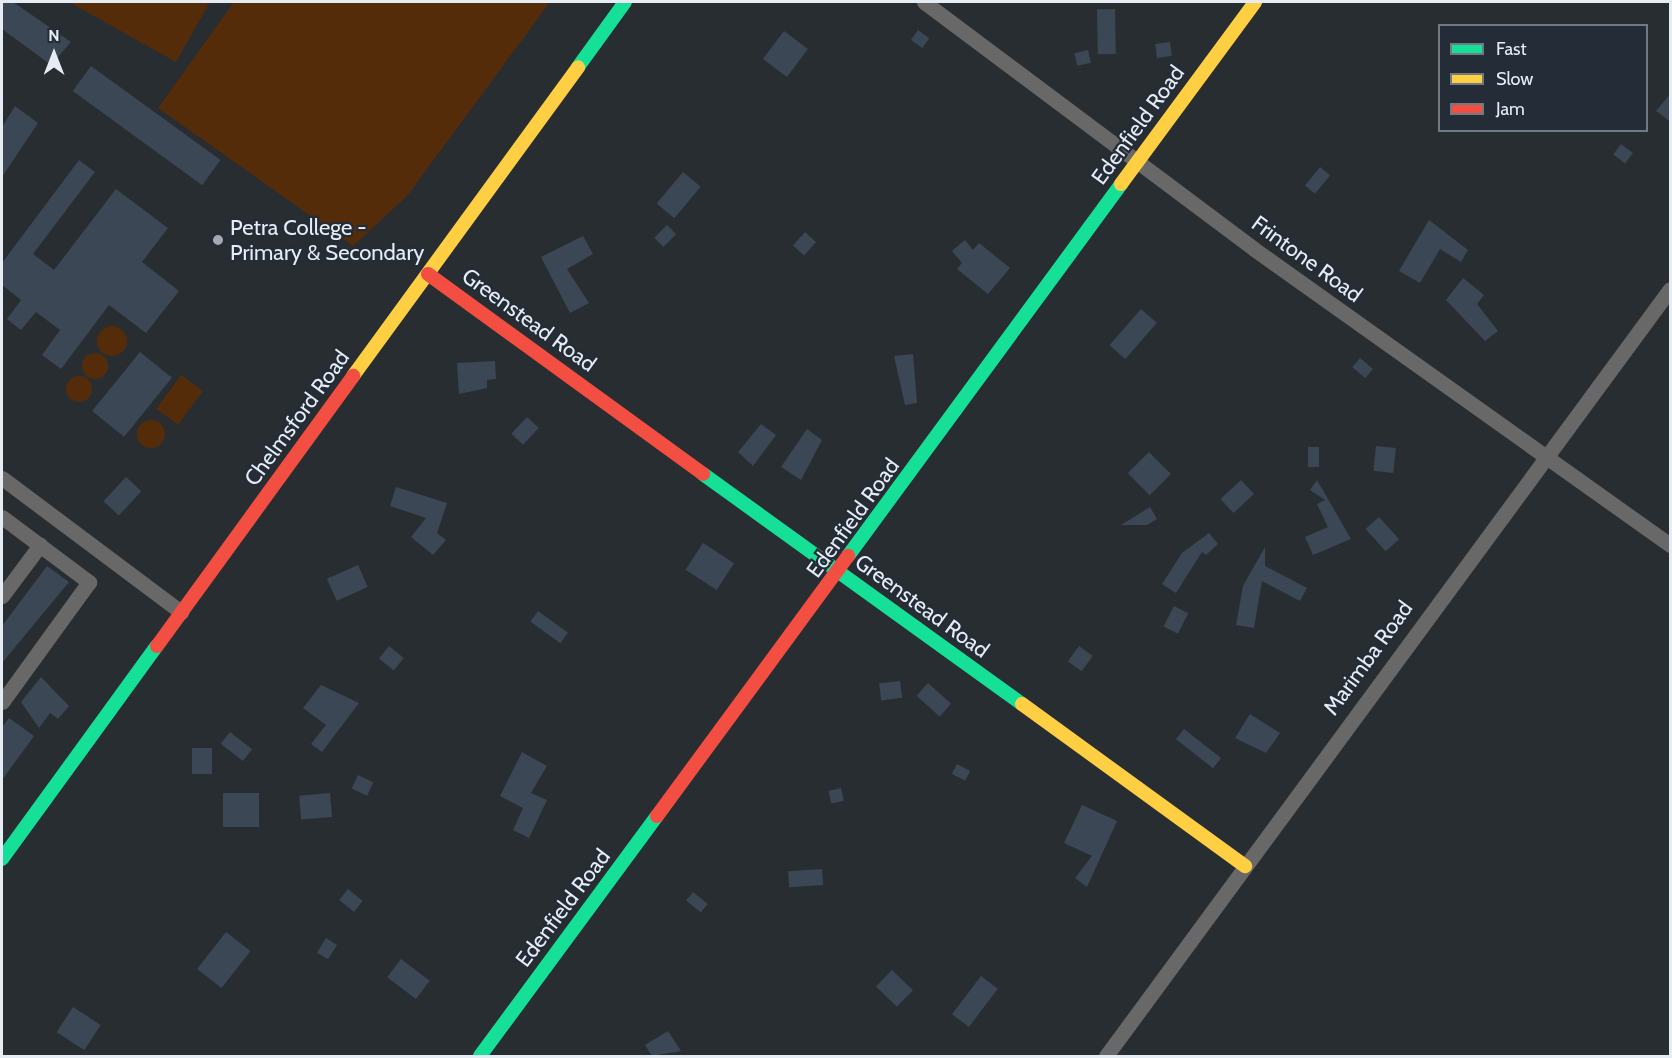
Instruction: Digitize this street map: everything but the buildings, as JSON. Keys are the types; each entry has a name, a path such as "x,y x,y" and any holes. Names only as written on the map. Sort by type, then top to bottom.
{"street":[{"name":"Chelmsford Road","path":"2,858 625,2"},
{"name":"Frintone Road","path":"924,2 1136,163 1671,545"},
{"name":"Edenfield Road","path":"480,1056 840,572 1255,2"},
{"name":"Greenstead Road","path":"428,274 1245,866"},
{"name":"Marimba Road","path":"1106,1056 1545,456 1671,289"},
{"path":"2,478 181,612"},
{"path":"2,517 89,582 2,702"},
{"path":"2,596 40,545"}],"shaded area":[{"path":"69,2 210,2 176,62"},
{"path":"234,2 550,2 407,196 353,246 158,108"},
{"path":"112,326 123,330 127,341 123,352 112,356 101,352 97,341 101,330"},
{"path":"95,353 104,357 108,366 104,375 95,379 86,375 82,366 86,357"},
{"path":"181,375 203,391 178,425 156,409"},
{"path":"79,376 88,380 92,389 88,398 79,402 70,398 66,389 70,380"},
{"path":"151,420 161,424 165,434 161,444 151,448 141,444 137,434 141,424"}],"traffic: fast":[{"path":"578,67 625,2"},
{"path":"848,556 1121,184"},
{"path":"703,474 1022,704"},
{"path":"2,859 157,646"},
{"path":"480,1056 657,816"}],"traffic: slow":[{"path":"1121,184 1255,2"},
{"path":"353,376 578,67"},
{"path":"1022,704 1245,866"}],"traffic: jam":[{"path":"428,274 703,474"},
{"path":"157,646 353,376"},
{"path":"657,816 848,556"}],"place":[{"name":"Petra College - Primary & Secondary","path":"218,240"}]}
